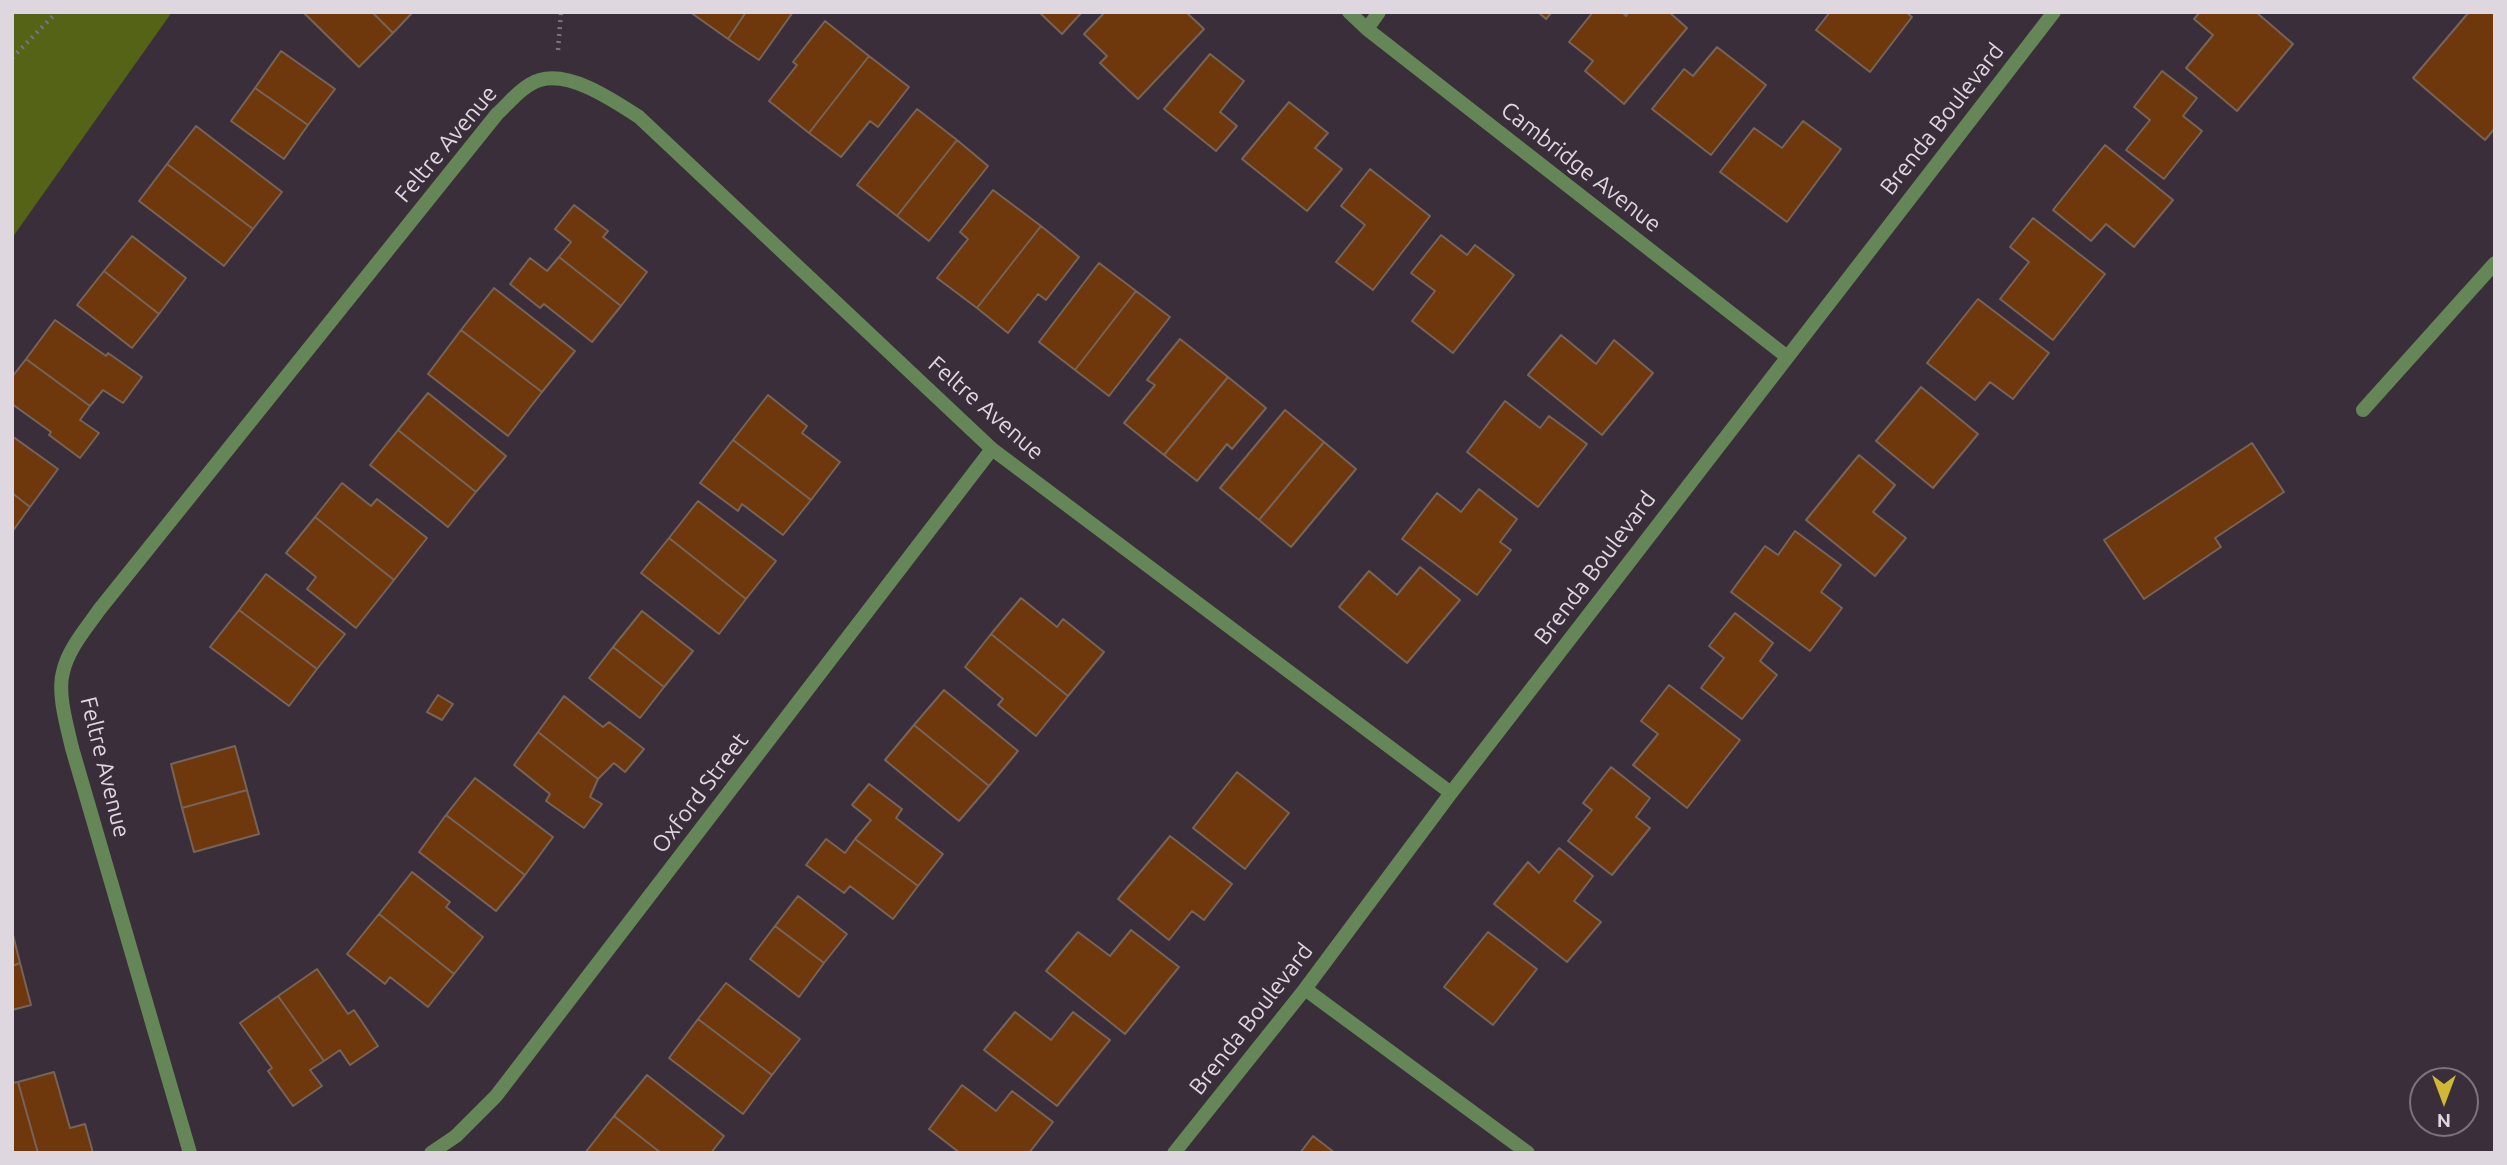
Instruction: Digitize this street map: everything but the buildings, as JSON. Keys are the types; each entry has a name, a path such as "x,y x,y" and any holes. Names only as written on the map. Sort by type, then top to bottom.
{"street":[{"name":"Cambridge Avenue","path":"1349,12 1367,29 1786,356"},
{"path":"1367,29 1379,12"},
{"name":"Brenda Boulevard","path":"1174,1153 1305,989 1451,793 1786,356 2054,12"},
{"name":"Feltre Avenue","path":"190,1153 72,748 63,707 62,673 77,640 99,610 498,114 538,80 556,78 597,91 639,117 992,449 1451,793"},
{"path":"2363,411 2495,263"},
{"name":"Oxford Street","path":"431,1153 456,1136 496,1096 992,449"},
{"path":"1305,989 1528,1153"}],"path":[{"path":"12,58 57,12"},
{"path":"556,78 561,12"}],"green space":[{"path":"12,12 172,12 12,238"}]}
